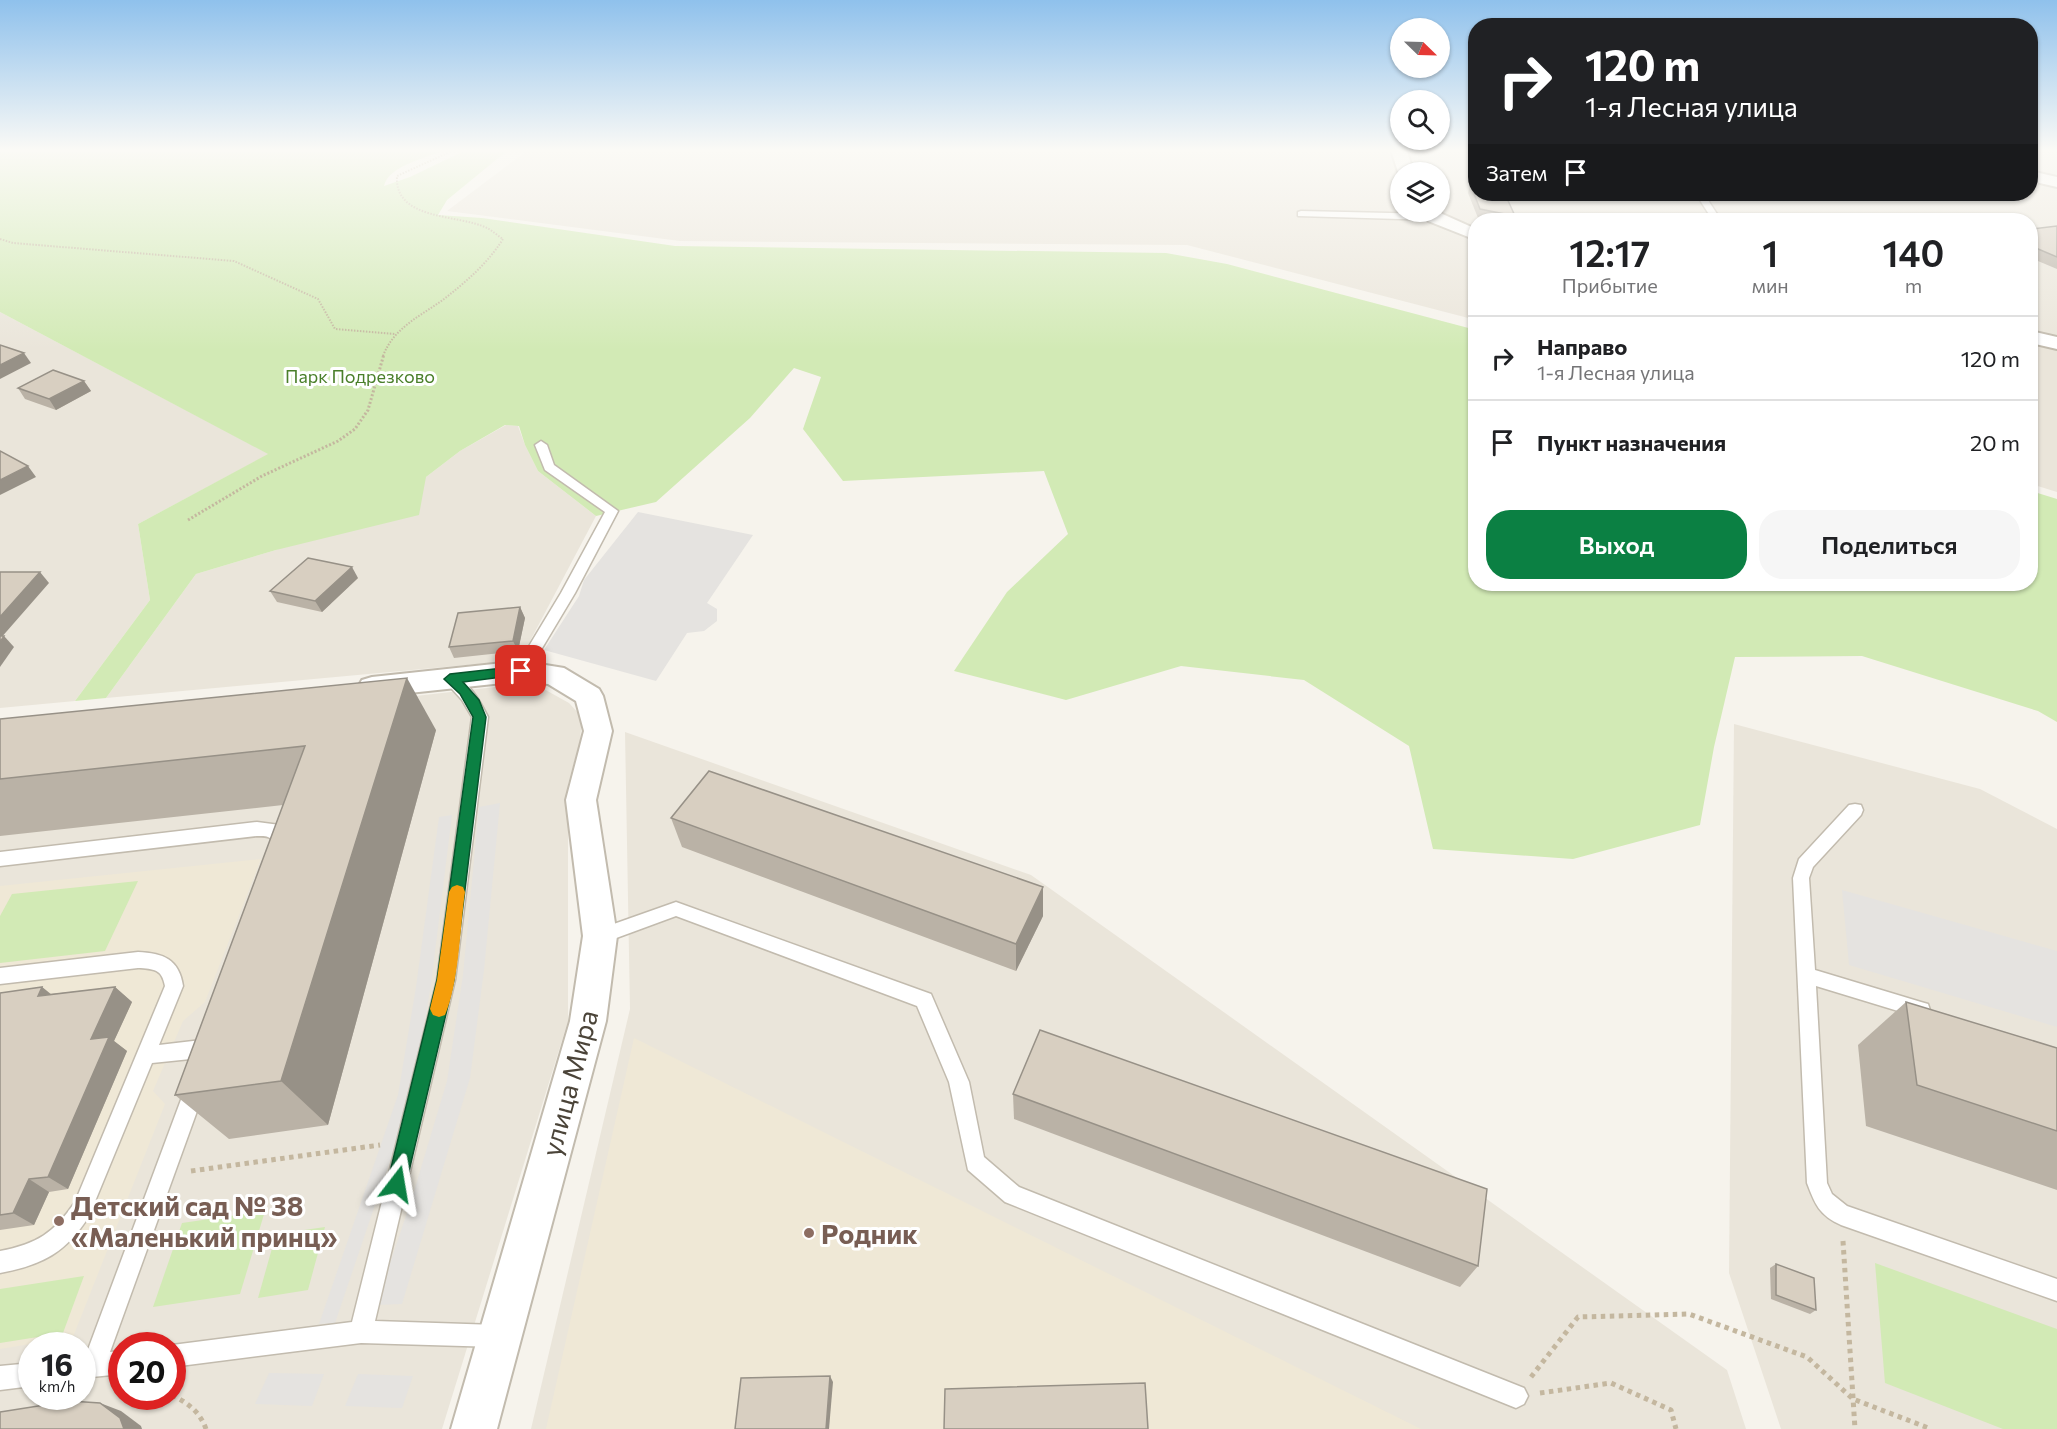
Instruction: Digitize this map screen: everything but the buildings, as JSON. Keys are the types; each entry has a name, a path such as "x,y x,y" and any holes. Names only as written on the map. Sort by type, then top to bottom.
{"street":[{"path":"1449,222 1468,231"},
{"path":"2038,340 2057,344"},
{"path":"346,690 521,671"},
{"name":"улица Мира","path":"474,1429 588,1021 600,936 581,800 598,731 589,696 554,675 521,671"}],"lane":[{"path":"521,671 568,593 612,511 549,467 541,444"},
{"path":"361,1332 446,980 480,717 465,691 450,679"},
{"path":"1855,810 1802,869 1817,1183 1824,1201 1841,1214 2057,1290"},
{"path":"0,859 257,829 274,830 283,838 279,862"},
{"path":"600,936 676,909 924,1000 959,1082 975,1163 1012,1195 1516,1396"},
{"path":"0,976 138,960 156,960 168,967 173,975 174,986 82,1209 71,1228 52,1245 31,1256 0,1262"},
{"path":"1806,975 1943,1017"},
{"path":"96,1346 164,1175 218,1026"},
{"path":"145,1055 210,1048"},
{"path":"186,1354 361,1332 500,1336"},
{"path":"0,1378 18,1376"}],"path":[{"path":"188,520 287,463 337,441 362,421 372,399 383,354 395,334 466,280 498,248 503,239 487,228 439,217"},
{"path":"0,239 13,243 234,261 318,299 335,328 395,334"},
{"path":"164,1175 407,1142"},
{"path":"1841,1214 1855,1429"},
{"path":"1516,1396 1578,1317 1689,1314 1807,1357 1853,1399 1931,1429"},
{"path":"1516,1396 1611,1383 1671,1410 1676,1429"},
{"path":"186,1401 204,1422 206,1429"}],"shaded area":[{"path":"491,217 1390,217 1390,222 1450,222 1450,217 1468,217 1468,318 1187,245 680,241"},
{"path":"2038,217 2057,217 2057,492 2038,486"},
{"path":"0,312 269,454 138,524 150,600 75,701 0,708"},
{"path":"506,425 518,426 538,471 596,516 520,660 106,698 196,574 276,550 426,477 460,451"},
{"path":"638,512 753,535 707,603 717,609 717,621 704,631 687,633 656,681 544,650 579,596 584,580"},
{"path":"504,686 542,688 569,703 582,717 580,741 568,784 568,1021 442,1429 0,1429 0,743"},
{"path":"1734,724 1980,789 2057,829 2057,1429 1781,1429 1729,1273"},
{"path":"625,732 1031,875 1727,1370 1746,1429 531,1429 630,1009"},
{"path":"500,803 484,970 470,1078 402,1304 376,1305 412,1198 447,1081 463,975 479,807"},
{"path":"452,815 431,984 413,1093 335,1323 319,1324 398,1095 416,987 439,817"},
{"name":"Детский сад № 38 «Маленький принц»","path":"261,859 205,1002 183,1021 153,1091 165,1104 75,1332 18,1332 18,1346 0,1349 0,886"},
{"path":"1842,890 2057,951 2057,1027 1849,965"},
{"name":"Родник","path":"634,1038 1421,1429 546,1429"},
{"path":"269,1373 324,1374 312,1406 255,1404"},
{"path":"358,1374 413,1376 402,1408 345,1406"}],"green space":[{"name":"Парк Подрезково","path":"0,217 463,217 675,246 1166,253 1227,264 1468,328 1468,591 2038,591 2038,493 2057,499 2057,722 2038,711 1862,656 1735,657 1714,747 1700,825 1573,859 1433,849 1409,746 1304,680 1181,666 1066,700 954,671 1007,592 1068,534 1044,471 843,481 803,429 821,377 794,368 750,418 656,502 596,516 538,471 525,445 519,426 505,425 460,451 426,477 419,515 276,550 196,574 106,698 75,701 150,600 138,524 268,454 0,312"},
{"path":"138,881 105,951 0,963 0,916 12,894"},
{"path":"265,1211 240,1294 153,1307 182,1223"},
{"path":"325,1227 308,1290 258,1298 276,1234"},
{"path":"1875,1263 2057,1329 2057,1429 2003,1429 1885,1383"},
{"path":"84,1276 63,1332 18,1332 18,1340 0,1343 0,1289"}],"slow traffic":[{"path":"439,1009 446,980 457,892"}],"place":[{"name":"Детский сад № 38 «Маленький принц»","path":"59,1221"},
{"name":"Родник","path":"809,1233"}],"route":[{"path":"397,1184 446,980 480,717 465,691 450,679 521,671"}]}
